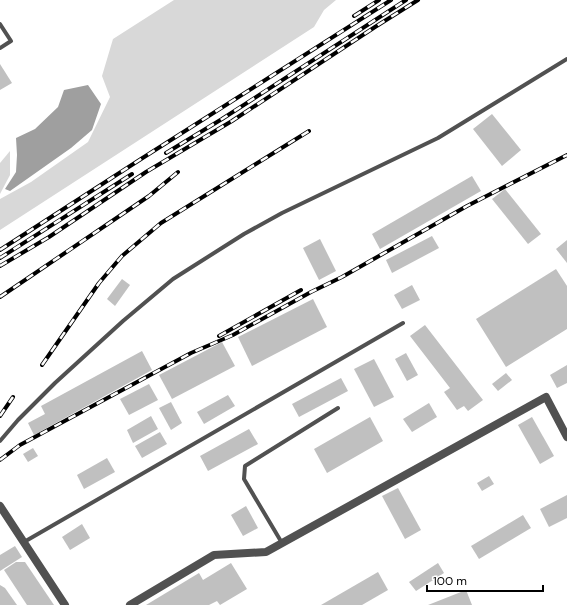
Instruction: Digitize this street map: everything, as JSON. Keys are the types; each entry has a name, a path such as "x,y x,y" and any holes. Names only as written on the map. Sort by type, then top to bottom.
{"street":[{"path":"130,605 214,555 266,552 546,397 567,437"},
{"path":"0,506 65,605"}],"lane":[{"path":"0,24 11,41 0,48"},
{"path":"0,442 18,420 55,383 123,321 174,279 244,234 282,213 438,138 567,59"},
{"path":"23,542 403,323"},
{"path":"282,543 244,479 245,466 338,408"}],"shaded area":[{"path":"174,0 336,0 324,10 314,27 0,230 0,199 31,182 88,142 110,97 102,76 113,39"},
{"path":"88,85 101,104 92,130 71,148 10,191 5,189 16,172 16,138 35,129 58,107 64,90"},
{"path":"10,151 10,175 0,194 0,163"}],"building":[{"path":"0,64 12,83 0,90"},
{"path":"492,114 521,150 502,166 473,129"},
{"path":"472,176 481,191 380,249 372,234"},
{"path":"505,189 541,234 528,244 492,199"},
{"path":"432,236 439,248 392,273 386,260"},
{"path":"320,239 336,271 319,280 303,248"},
{"path":"567,240 567,263 556,249"},
{"path":"556,269 567,286 567,329 506,367 476,319"},
{"path":"122,279 130,285 115,306 107,299"},
{"path":"412,285 420,300 402,309 394,295"},
{"path":"313,299 327,327 252,366 238,337"},
{"path":"425,325 483,400 468,411 464,406 457,410 444,392 450,388 410,336"},
{"path":"222,342 235,366 172,399 159,375"},
{"path":"142,351 152,370 34,435 28,423 45,414 41,406"},
{"path":"406,353 418,375 407,381 395,359"},
{"path":"374,359 394,397 374,407 354,369"},
{"path":"567,365 567,383 557,388 550,375"},
{"path":"506,373 512,380 498,391 492,384"},
{"path":"341,378 348,391 299,417 292,404"},
{"path":"149,384 158,400 129,415 120,399"},
{"path":"228,395 235,406 204,424 197,412"},
{"path":"171,402 182,423 171,430 159,408"},
{"path":"429,403 437,417 412,432 403,419"},
{"path":"151,416 158,429 133,443 127,430"},
{"path":"370,417 383,441 327,473 314,449"},
{"path":"532,417 554,456 540,464 518,425"},
{"path":"249,429 258,444 208,471 200,456"},
{"path":"160,432 167,444 142,458 135,446"},
{"path":"33,448 38,456 28,462 23,454"},
{"path":"107,458 115,472 84,489 77,475"},
{"path":"489,476 494,484 482,491 477,483"},
{"path":"398,488 421,530 405,539 382,496"},
{"path":"567,495 567,518 549,527 540,509"},
{"path":"246,506 258,528 243,536 231,515"},
{"path":"523,515 531,528 479,559 471,546"},
{"path":"82,524 90,538 70,550 62,537"},
{"path":"15,546 22,557 0,571 0,555"},
{"path":"16,562 25,562 54,605 27,605 4,570"},
{"path":"231,563 247,589 220,605 217,601 209,605 146,605 199,573 203,580"},
{"path":"438,563 444,573 416,591 409,582"},
{"path":"378,572 388,590 362,605 321,605"},
{"path":"0,585 5,588 17,605 0,605"},
{"path":"466,590 472,605 428,605"}],"railway":[{"path":"354,16 379,0"},
{"path":"0,250 391,0"},
{"path":"166,153 222,119 406,0"},
{"path":"0,266 49,237 146,172 232,121 418,0"},
{"path":"42,365 99,283 122,256 161,223 309,131"},
{"path":"0,460 20,445 191,353 233,335 311,292 342,277 467,206 567,155"},
{"path":"0,297 149,196 178,172"},
{"path":"0,258 132,174"},
{"path":"219,336 301,290"},
{"path":"0,416 13,397"}]}
